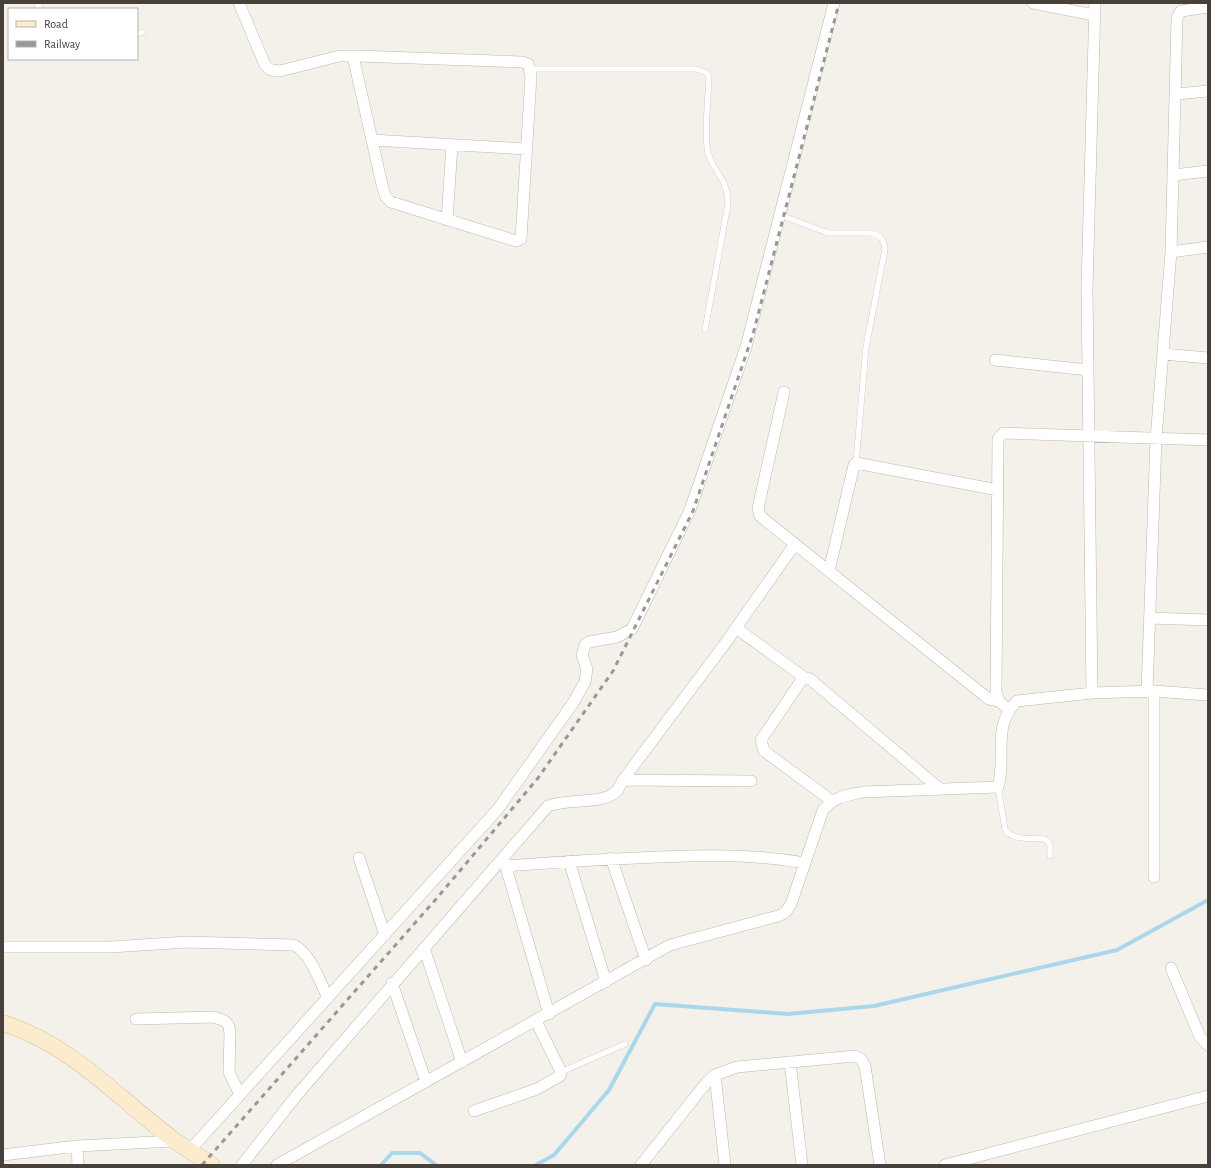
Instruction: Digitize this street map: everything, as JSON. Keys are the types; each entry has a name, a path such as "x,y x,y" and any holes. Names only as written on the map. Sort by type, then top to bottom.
{"main road":[{"path":"3,1023 28,1031 78,1061 174,1141 212,1165"}],"street":[{"path":"240,3 264,65 271,70 280,70 333,58 353,56 522,62 528,64 530,69 527,149 521,239 516,241 447,220 391,202 386,197 353,56"},
{"path":"190,1150 498,809 573,703 587,676 582,656 585,645 589,642 617,637 632,629 690,510 746,347 834,3"},
{"path":"1033,3 1094,15"},
{"path":"1092,693 1086,288 1095,3"},
{"path":"1154,877 1150,618 1156,439 1171,252 1178,14 1181,11 1208,7"},
{"path":"1176,94 1208,90"},
{"path":"372,140 527,149"},
{"path":"447,220 452,145"},
{"path":"1173,175 1208,171"},
{"path":"1171,252 1208,247"},
{"path":"1163,354 1208,358"},
{"path":"995,360 1088,370"},
{"path":"784,392 758,512 760,516 985,696 989,699 999,701"},
{"path":"1009,710 999,701 996,693 998,439 1004,433 1208,440"},
{"path":"829,571 854,465 856,463 998,490"},
{"path":"242,1165 296,1096 392,983 504,862 548,806 609,796 616,791 736,628 795,544"},
{"path":"1150,618 1208,620"},
{"path":"736,628 805,678 810,679 940,789"},
{"path":"805,678 800,681 761,740 761,746 764,750 832,801"},
{"path":"277,1165 670,946 778,916 784,913 791,904 823,810 832,801 841,796 863,792 998,787 1003,722 1009,710 1017,701 1092,693 1151,691 1208,695"},
{"path":"623,780 751,781"},
{"path":"504,862 731,855 777,858 805,863"},
{"path":"359,858 385,935"},
{"path":"611,858 646,960"},
{"path":"569,861 606,982"},
{"path":"504,862 550,1014"},
{"path":"3,947 111,947 187,942 294,945 302,949 328,998"},
{"path":"424,948 462,1062"},
{"path":"1171,968 1200,1037 1208,1044"},
{"path":"392,983 426,1082"},
{"path":"136,1019 214,1017 223,1020 228,1024 230,1032 229,1072 240,1095"},
{"path":"474,1111 537,1089 560,1076 561,1072 536,1021"},
{"path":"641,1165 707,1082 715,1075 737,1067 855,1056 861,1059 866,1066 880,1165"},
{"path":"790,1062 802,1165"},
{"path":"715,1075 725,1165"},
{"path":"945,1165 1208,1096"},
{"path":"3,1155 77,1146 174,1141"},
{"path":"77,1146 78,1165"}],"lane":[{"path":"530,69 696,69 707,72 709,78 708,154 726,185 728,204 705,330"},
{"path":"780,215 828,233 871,233 882,238 884,244 885,249 866,348 856,463"},
{"path":"998,787 1007,834 1013,837 1044,839 1050,844 1050,856"},
{"path":"561,1072 625,1044"}],"waterway":[{"path":"536,1165 554,1155 609,1090 655,1004 788,1014 874,1006 1117,950 1208,900"},
{"path":"381,1165 392,1153 420,1153 436,1165"}],"railway":[{"path":"202,1165 437,898 538,778 613,671 693,511 753,334 839,3"}]}
